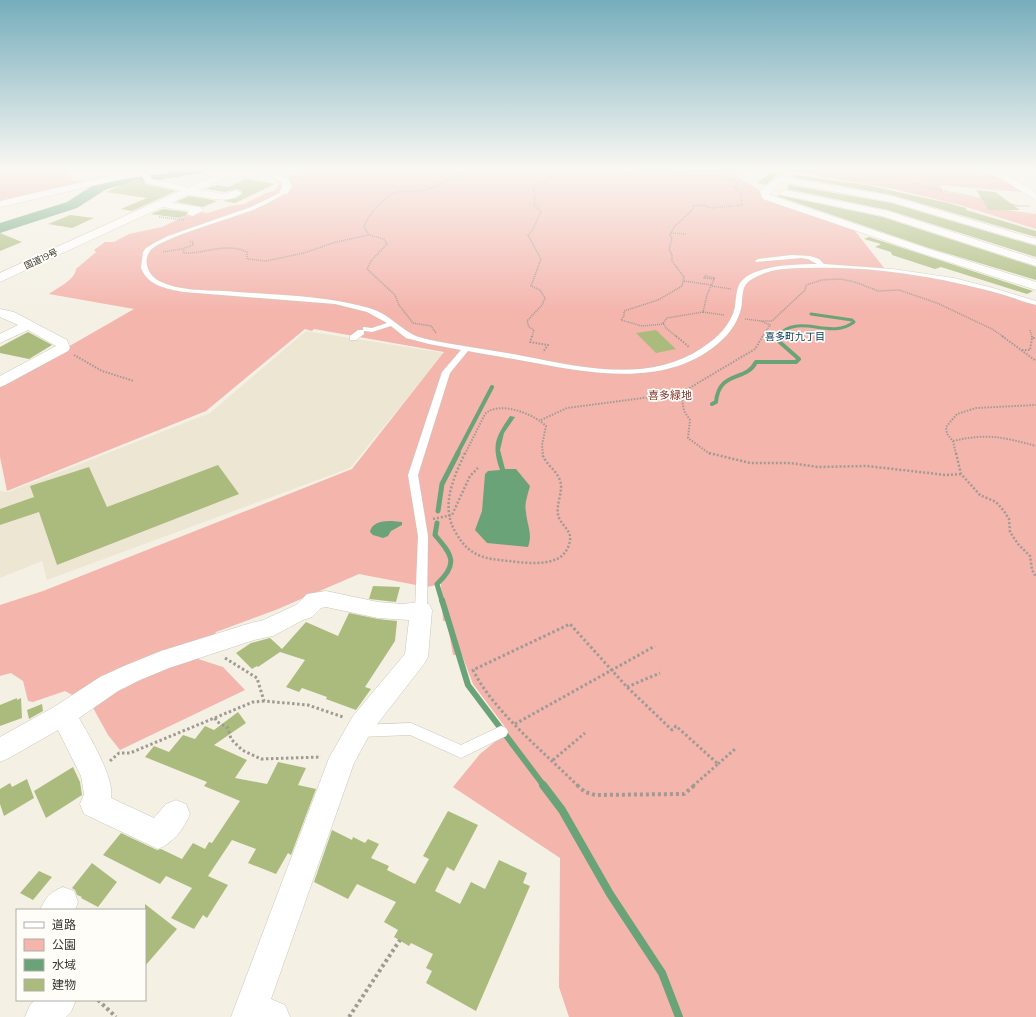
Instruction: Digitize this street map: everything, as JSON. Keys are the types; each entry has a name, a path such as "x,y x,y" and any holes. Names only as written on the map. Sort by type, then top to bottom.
{"highway":[{"name":"国道19号","path":"0,271 122,217"},
{"name":"国道19号","path":"0,278 132,217"}],"street":[{"path":"828,217 925,251 1036,286"},
{"path":"896,217 1036,263"},
{"path":"955,217 1036,242"},
{"path":"925,251 989,228"},
{"path":"0,313 28,325 62,343 63,348 0,382"},
{"path":"0,340 28,325"},
{"path":"0,750 63,715 109,684 132,673 161,661 254,631 265,630 295,614 304,611 315,600 326,599 378,610 402,612 421,610 416,657 360,728 342,758 258,1014"},
{"path":"63,715 78,742 94,778 98,796 94,804 158,835 176,814"},
{"path":"42,1017 58,1001"}],"lane":[{"path":"226,217 170,237 148,249 145,255 145,272 154,281 164,286 184,290 335,302 352,305 369,310 409,336 429,342 605,372 659,368 688,359 700,353 725,332 733,320 738,308 741,287 747,280 761,272 773,268 799,265 822,265 942,278 989,288 1036,303"},
{"path":"758,261 805,256 815,258 822,265"},
{"path":"354,338 363,330 372,330 392,324"},
{"path":"421,610 423,536 418,513 413,475 446,372 466,349"},
{"path":"360,728 411,729 461,752 501,732"}],"path":[{"path":"160,217 184,220"},
{"path":"368,217 364,228 369,235"},
{"path":"538,217 534,230 528,235 536,254 541,259 531,286 540,290 545,298 544,303 531,315 527,321 529,327 534,330 530,342 548,345"},
{"path":"664,324 645,328 621,320 624,316 624,311 666,296 682,286 684,277 672,261 672,255 669,249 672,239 670,235 674,227 684,217"},
{"path":"671,233 687,234"},
{"path":"184,250 183,252 194,254 227,246 234,246 247,252 247,259 266,261 304,253 336,242 369,235 384,239 387,244 384,250 369,262 367,269 395,295 399,305 413,323 431,326 437,335"},
{"path":"166,252 184,250 193,245 193,242 184,240"},
{"path":"703,312 706,295 715,278"},
{"path":"742,318 772,321 805,290 806,285 811,282 850,280 876,291 892,292 899,290 937,303 992,329 1014,343 1036,361"},
{"path":"684,281 712,284 733,290"},
{"path":"664,324 663,323 667,318 703,312 727,316"},
{"path":"541,420 567,408 681,393 755,349 770,325 761,321"},
{"path":"664,324 666,328 693,350 700,353"},
{"path":"1021,350 1030,350 1032,338 1030,330"},
{"path":"63,348 93,368 134,381"},
{"path":"681,393 684,411 690,420 688,438 712,455 760,464 790,463 818,467 867,466 946,475 961,474"},
{"path":"1036,405 976,408 957,414 946,428 947,434 953,441 961,474 980,495 996,502 1004,511 1009,519 1010,532 1018,544 1030,556 1032,570 1036,577"},
{"path":"500,408 523,412 541,420 546,426 542,442 543,456 555,469 562,484 558,516 561,523 568,529 571,537 569,546 561,557 555,560 532,563 482,558 472,554 456,537 448,516 450,487 485,414 488,411 500,408"},
{"path":"953,441 974,436 1004,437 1036,446"},
{"path":"421,522 452,515 470,476 478,468"},
{"path":"718,764 676,726 672,730 627,687 570,624 473,670 481,686 515,724 585,792 594,795 684,794 718,764 735,749"},
{"path":"211,646 215,651 257,678 264,701"},
{"path":"515,724 655,646"},
{"path":"627,687 660,673"},
{"path":"94,778 119,753 130,753 253,702 264,701 308,704 360,728"},
{"path":"215,718 216,721 228,728 231,740 242,750 261,759 342,758"},
{"path":"553,760 585,733"},
{"path":"349,1017 400,940"},
{"path":"99,1001 116,1017"}],"shaded area":[{"path":"306,331 444,353 350,468 47,580 42,561 0,578 0,491 8,492 210,413"}],"green space":[{"name":"喜多緑地","path":"183,217 823,217 856,229 855,231 885,269 961,281 999,290 1036,302 1036,1017 569,1017 559,987 560,858 453,787 480,754 508,731 473,684 462,655 453,655 447,621 443,621 441,584 427,587 359,574 278,609 216,632 198,659 223,667 245,690 120,750 108,735 92,706 65,691 33,702 28,701 23,681 11,673 0,676 0,605 43,591 352,469 444,352 314,329 312,331 305,329 206,411 7,491 0,457 0,386 134,309 49,294 69,280 75,273 76,269 96,252 94,250 105,242 114,242 129,234 162,227"},
{"path":"999,217 1036,217 1036,229"}],"water":[{"path":"510,416 515,417 504,433 500,450 505,469 516,469 530,486 526,499 530,534 528,547 487,543 475,530 482,511 485,474 488,471 500,470 496,454 496,441"},
{"path":"392,521 402,522 402,525 391,531 388,536 383,538 373,535 370,532 375,524"}],"building":[{"path":"64,217 94,218 72,228 48,224"},
{"path":"840,217 883,217 1036,267 1036,280 929,248"},
{"path":"911,217 940,217 1036,246 1036,257"},
{"path":"969,217 991,217 1036,231 1036,237"},
{"path":"0,233 22,242 0,251"},
{"path":"869,237 1033,291 1027,294 941,267 935,269 892,255 891,252 875,247 881,244 864,239"},
{"path":"656,330 676,349 656,353 636,333"},
{"path":"28,332 52,345 29,359 0,353 0,347"},
{"path":"218,465 239,494 57,565 39,512 0,525 0,509 34,497 30,486 89,467 107,507"},
{"path":"373,586 400,587 396,602 369,599"},
{"path":"349,613 397,621 395,641 365,687 371,689 356,710 302,688 299,692 286,687 305,660 280,652 258,667 257,666 252,669 236,653 251,643 270,638 282,649 306,622 338,636"},
{"path":"17,698 17,700 21,698 22,718 0,726 0,705"},
{"path":"42,704 43,711 29,719 27,710"},
{"path":"238,712 246,723 214,745 247,760 235,778 267,784 278,762 306,768 298,785 316,789 291,855 288,853 276,874 248,863 256,849 232,840 208,876 228,885 207,918 203,915 194,929 171,918 192,888 166,876 160,884 103,855 121,833 157,850 161,849 182,859 193,843 205,849 209,842 212,843 240,801 204,786 207,782 145,757 154,746 169,752 183,735 195,739 205,726 214,730"},
{"path":"73,767 80,782 82,795 46,818 34,791"},
{"path":"27,779 34,798 4,816 0,804 0,789 10,783 12,787"},
{"path":"448,811 478,825 454,871 447,867 435,891 460,904 471,882 485,889 499,860 527,873 523,883 530,886 476,1011 426,983 432,971 426,968 433,954 411,943 409,946 394,937 398,930 384,922 396,902 357,884 348,899 314,882 332,830 352,840 353,837 365,843 368,839 379,844 371,858 389,866 387,870 415,884 429,859 423,856"},
{"path":"92,863 117,882 98,907 81,898 82,897 77,895 75,890 72,888"},
{"path":"39,871 52,877 33,900 20,893"},
{"path":"145,904 177,929 146,965 146,909"}],"waterway":[{"path":"0,228 33,217"},
{"path":"776,337 785,330 794,326 834,329 844,327 854,322 852,320 811,314"},
{"path":"712,404 716,402 718,392 722,385 752,368 756,362 796,362 799,359 775,338 776,336"},
{"path":"457,454 492,387"},
{"path":"438,511 442,484 458,453"},
{"path":"437,523 435,535 446,548 451,560 451,565 448,571 437,584 442,601"},
{"path":"442,600 468,685 544,786"},
{"path":"543,785 562,810 610,894 662,973 679,1017"}],"district":[{"name":"喜多町九丁目","path":"795,336"}]}
